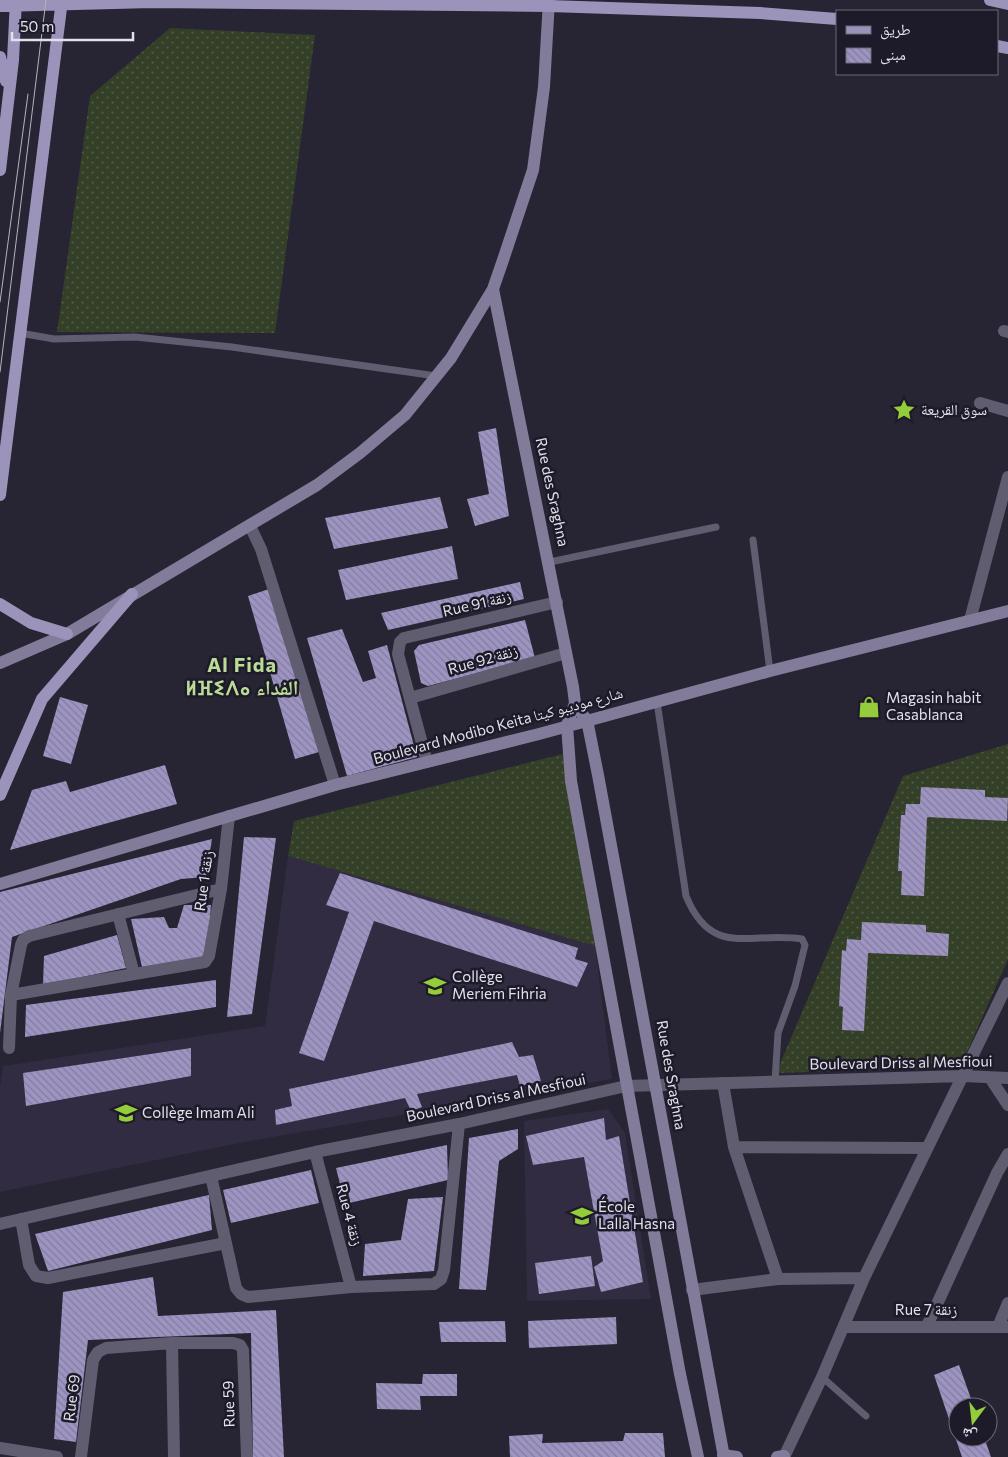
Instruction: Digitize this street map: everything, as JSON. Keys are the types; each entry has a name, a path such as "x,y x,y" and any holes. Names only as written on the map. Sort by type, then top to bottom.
{"main road":[{"path":"990,0 1008,4"},
{"path":"0,6 16,3 152,2 549,3 760,13 836,19"},
{"path":"0,170 9,93 16,3"},
{"path":"0,495 62,3"},
{"path":"0,57 9,93"},
{"path":"0,795 42,699 132,594"},
{"path":"0,604 31,623 67,634"}],"street":[{"path":"0,663 67,634 317,485 360,453 405,415 451,358 493,289 533,170 544,87 549,3"},
{"name":"Rue des Sraghna","path":"493,289 550,562 575,703 587,720 656,1085 723,1456"},
{"path":"980,403 1008,411"},
{"path":"970,620 1008,476"},
{"path":"250,526 261,549 335,785"},
{"name":"Rue 91 زنقة","path":"410,698 398,654 398,648 404,638 557,602"},
{"name":"Boulevard Modibo Keita شارع موديبو كيتا","path":"0,884 335,785 1008,611"},
{"name":"Rue 92 زنقة","path":"410,698 566,652"},
{"path":"410,698 427,762"},
{"name":"Rue des Sraghna","path":"575,703 567,725 571,782 680,1374 698,1457"},
{"name":"Rue 1 زنقة","path":"134,974 200,964 208,960 221,889 229,816"},
{"path":"9,1048 11,995 23,940 29,936 221,889"},
{"path":"11,995 134,974 118,914"},
{"path":"782,1457 822,1377 864,1278 926,1148 1007,990"},
{"name":"Boulevard Driss al Mesfioui","path":"0,1224 315,1152 459,1124 626,1086 963,1076 1008,1078"},
{"path":"990,1078 1008,1105"},
{"path":"723,1083 734,1147 778,1279"},
{"path":"211,1176 236,1288 241,1294 248,1296 351,1287 434,1284 441,1279 444,1270 459,1124"},
{"path":"734,1147 926,1148"},
{"name":"Rue 4 زنقة","path":"315,1152 351,1287"},
{"path":"926,1326 997,1173 1008,1154"},
{"path":"21,1219 29,1265 36,1276 48,1278 226,1243"},
{"path":"692,1290 778,1279 864,1278"},
{"path":"1003,1327 1008,1303"},
{"name":"Rue 7 زنقة","path":"844,1327 1003,1327"},
{"path":"172,1343 174,1457"},
{"name":"Rue 69","path":"81,1457 93,1360 98,1352 106,1348 172,1343"},
{"name":"Rue 59","path":"172,1343 233,1343 240,1345 243,1350 247,1457"},
{"path":"0,1448 57,1457"},
{"path":"723,1456 737,1457"}],"lane":[{"path":"20,333 54,339 135,337 232,346 436,376"},
{"path":"550,562 716,527"},
{"path":"753,540 770,671"},
{"path":"657,702 686,896 694,915 714,932 727,938 782,937 802,939 805,945 795,986 778,1033 775,1081"},
{"path":"822,1377 866,1416"}],"shaded area":[{"name":"Collège Meriem Fihria","path":"288,856 595,946 612,1079 249,1141 0,1192 0,1086 3,1066 265,1026"},
{"name":"École Lalla Hasna","path":"608,1109 625,1133 651,1299 527,1301 524,1121"}],"green space":[{"path":"170,28 315,35 275,333 57,332 90,96"},
{"path":"1008,744 1008,959 960,1068 776,1073 903,776"},
{"path":"563,754 595,946 288,856 294,821"}],"building":[{"path":"496,428 509,516 475,526 467,499 489,494 478,432"},
{"path":"440,497 448,528 334,549 325,518"},
{"path":"452,546 458,579 346,600 338,570"},
{"path":"520,582 524,599 388,630 381,613"},
{"path":"269,589 319,752 295,759 248,596"},
{"path":"525,620 535,658 428,686 421,683 414,651 419,645"},
{"path":"342,629 363,682 376,678 368,651 387,645 417,757 347,776 307,638"},
{"path":"60,697 88,705 71,764 43,756"},
{"path":"165,765 177,804 10,850 32,790 66,781 70,792"},
{"path":"921,787 985,790 985,797 1008,798 1007,821 927,817 924,896 901,895 902,871 898,871 901,815 905,815 906,804 920,804"},
{"path":"244,837 276,838 252,1014 227,1017"},
{"path":"212,839 206,877 181,879 12,937 0,1033 0,892"},
{"path":"340,873 578,948 575,959 588,963 577,987 374,921 324,1061 299,1053 349,912 326,905"},
{"path":"184,905 211,905 207,959 142,967 131,919 164,917 169,928 177,928"},
{"path":"862,922 926,925 926,932 949,934 948,956 868,953 864,1031 842,1030 843,1007 839,1006 842,950 846,951 847,939 861,940"},
{"path":"117,935 126,968 43,985 44,956"},
{"path":"216,980 216,1007 25,1037 26,1005"},
{"path":"512,1042 519,1057 533,1055 541,1081 520,1086 517,1075 417,1094 422,1107 411,1111 405,1098 276,1125 275,1110 292,1106 289,1089"},
{"path":"191,1048 191,1076 26,1106 23,1073"},
{"path":"604,1118 606,1140 619,1136 643,1282 601,1292 594,1267 603,1261 584,1157 533,1165 526,1136"},
{"path":"518,1129 518,1149 499,1161 486,1290 459,1289 469,1138"},
{"path":"447,1145 448,1180 345,1204 336,1168"},
{"path":"311,1170 319,1203 231,1223 223,1190"},
{"path":"209,1195 212,1230 48,1271 35,1234"},
{"path":"443,1197 434,1271 363,1276 365,1244 401,1240 408,1199"},
{"path":"591,1256 595,1286 539,1294 535,1263"},
{"path":"153,1277 158,1316 276,1310 284,1457 253,1457 251,1333 88,1340 76,1442 54,1439 63,1292"},
{"path":"616,1317 617,1344 529,1348 528,1321"},
{"path":"505,1321 506,1342 441,1342 439,1322"},
{"path":"959,1365 970,1397 948,1397 948,1416 934,1375"},
{"path":"423,1374 457,1374 457,1396 420,1396 421,1410 377,1409 376,1383 422,1384"},
{"path":"625,1433 663,1433 665,1457 510,1457 509,1436 543,1434 542,1443 623,1441"},
{"path":"959,1447 988,1447 991,1457 962,1457"}],"tram line":[{"path":"0,372 46,0"},
{"path":"0,302 28,94"}],"place":[{"name":"سوق القريعة","path":"904,410"},
{"name":"Magasin habit Casablanca","path":"869,707"},
{"name":"Collège Meriem Fihria","path":"435,986"},
{"name":"Collège Imam Ali","path":"126,1113"},
{"name":"École Lalla Hasna","path":"582,1216"}],"district":[{"name":"Al Fida ⵍⴼⵉⴷⴰ الفداء","path":"242,676"}]}
